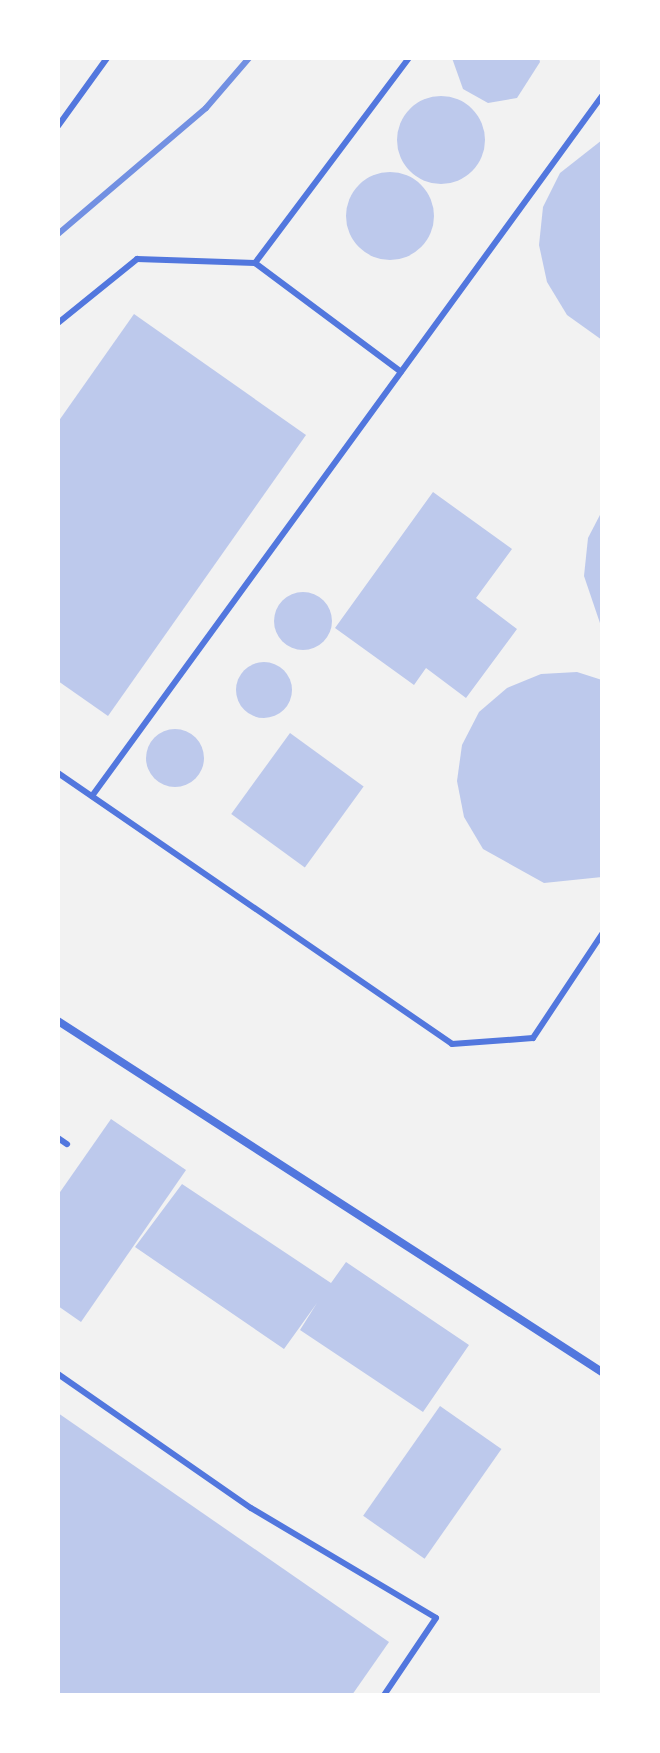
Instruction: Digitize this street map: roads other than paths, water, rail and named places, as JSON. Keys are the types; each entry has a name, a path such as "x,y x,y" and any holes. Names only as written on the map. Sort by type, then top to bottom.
{"street":[{"path":"58,1021 602,1372"}],"lane":[{"path":"58,126 107,58"},
{"path":"255,263 409,58"},
{"path":"92,796 602,96"},
{"path":"58,323 137,259 255,263 401,372"},
{"path":"58,773 452,1044 533,1038 602,934"},
{"path":"58,1138 67,1144"},
{"path":"58,1374 251,1508 436,1618 384,1695"}],"railway":[{"path":"58,234 206,108 249,58"}]}
